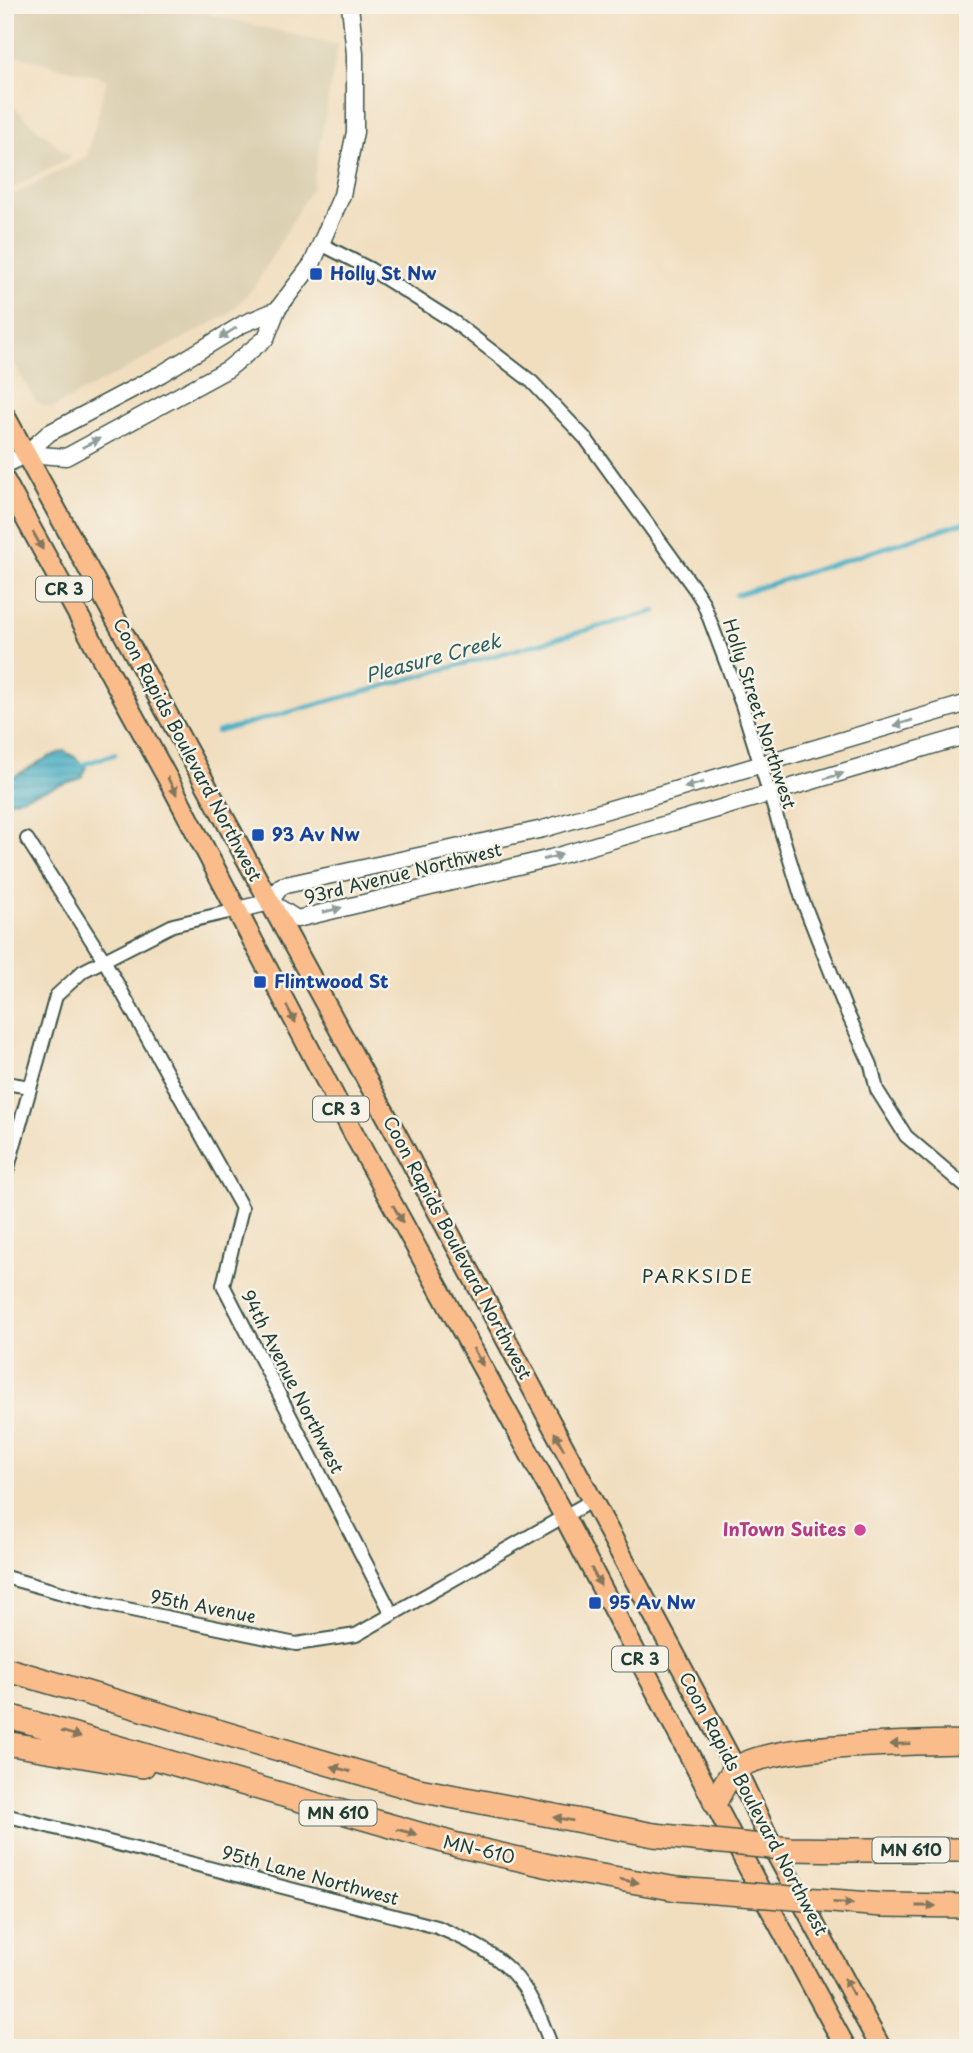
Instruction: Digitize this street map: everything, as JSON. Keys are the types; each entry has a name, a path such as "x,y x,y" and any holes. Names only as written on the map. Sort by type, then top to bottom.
{"highway":[{"name":"MN 610","path":"5,1669 419,1790 654,1835 790,1849 968,1850"},
{"name":"MN-610","path":"5,1715 457,1845 567,1870 677,1889 883,1905 968,1906"},
{"path":"5,1742 123,1765 189,1769"},
{"path":"715,1802 736,1769 765,1758 828,1747 968,1742"}],"main road":[{"name":"Coon Rapids Boulevard Northwest","path":"5,416 270,902 736,1769 772,1846 881,2048"},
{"name":"Coon Rapids Boulevard Northwest","path":"5,481 237,910 356,1138 564,1516 846,2048"}],"street":[{"path":"26,454 66,457 228,369 266,338 277,310 312,264 342,194 355,132 355,54 349,5"},
{"name":"Holly Street Northwest","path":"321,244 370,270 454,323 532,382 586,439 703,602 741,705 802,899 845,1008 872,1065 877,1090 906,1136 968,1189"},
{"path":"5,465 26,454 49,433 161,374 243,324 277,310"},
{"name":"93rd Avenue Northwest","path":"968,703 760,767 543,829 281,886 270,902 297,919 551,858 968,735"},
{"name":"94th Avenue Northwest","path":"27,839 104,960 242,1208 223,1286 392,1614"},
{"path":"5,1178 56,996 83,971 173,925 270,902"},
{"path":"5,1083 30,1087"},
{"path":"392,1614 591,1501"},
{"name":"95th Avenue","path":"5,1577 98,1604 296,1644 356,1635 392,1614"},
{"name":"95th Lane Northwest","path":"5,1815 424,1923 461,1937 504,1964 524,1983 540,2014 552,2048"}],"shaded area":[{"path":"5,5 171,5 338,45 312,187 255,286 229,314 52,408 37,403 5,348 5,199 87,157 107,79 5,53"},
{"path":"5,100 71,157 5,192"}],"water":[{"path":"64,751 86,768 82,778 5,803 5,781"}],"waterway":[{"name":"Pleasure Creek","path":"736,595 968,521"},
{"name":"Pleasure Creek","path":"217,732 656,611"},
{"name":"Pleasure Creek","path":"79,766 115,754"}],"place":[{"name":"Holly St Nw","path":"316,274"},
{"name":"93 Av Nw","path":"258,835"},
{"name":"Flintwood St","path":"260,982"},
{"name":"InTown Suites","path":"860,1530"},
{"name":"95 Av Nw","path":"595,1603"}],"district":[{"name":"PARKSIDE","path":"698,1276"}]}
